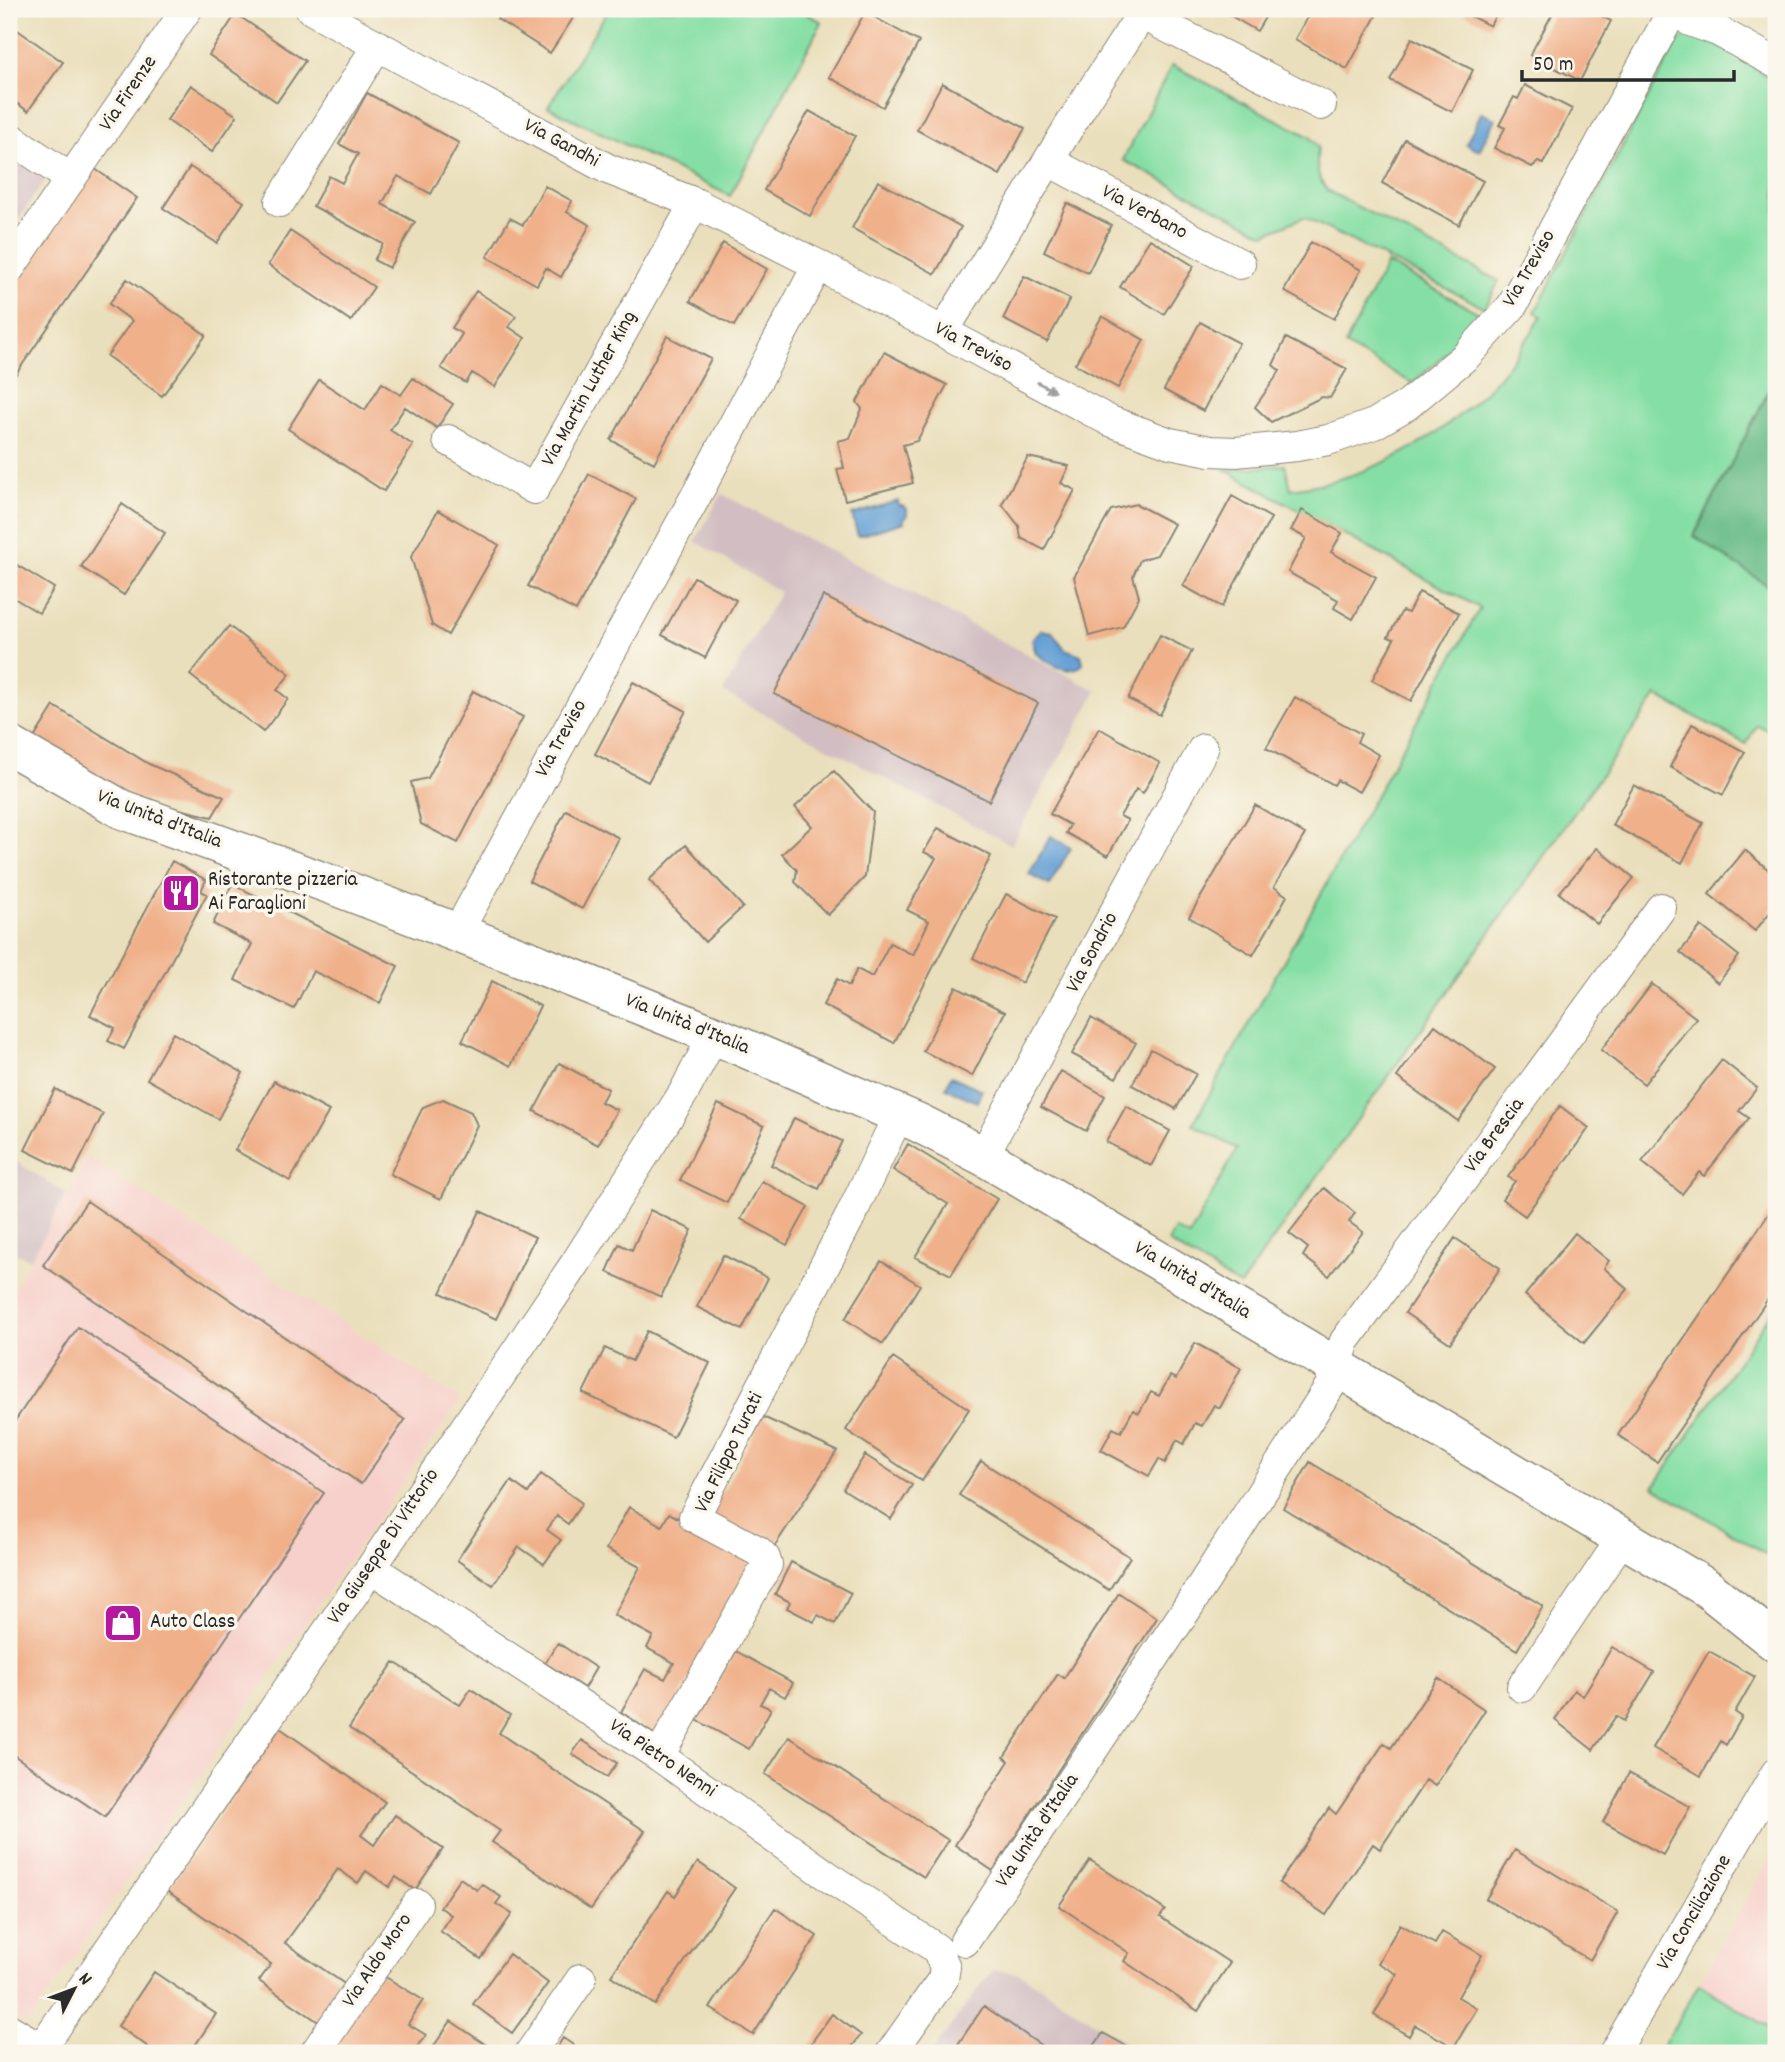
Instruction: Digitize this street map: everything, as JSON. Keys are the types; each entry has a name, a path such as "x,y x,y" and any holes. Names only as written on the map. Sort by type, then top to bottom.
{"street":[{"name":"Via Firenze","path":"9,269 187,9"},
{"name":"Via Gandhi","path":"311,9 608,169 695,203 818,265"},
{"path":"1724,9 1776,63"},
{"path":"943,332 1143,11 1321,104"},
{"path":"1678,15 1718,31 1776,63"},
{"name":"Via Treviso","path":"457,933 818,265 1110,421 1153,438 1210,451 1250,452 1328,440 1374,424 1407,405 1451,370 1512,306 1678,15"},
{"path":"280,202 377,46"},
{"path":"9,137 71,179"},
{"name":"Via Verbano","path":"1049,161 1240,264"},
{"name":"Via Martin Luther King","path":"448,439 534,489 695,203"},
{"name":"Via Unità d'Italia","path":"9,746 121,809 457,933 714,1035 899,1114 983,1156 1707,1588 1776,1643"},
{"name":"Via Sondrio","path":"983,1156 1203,749"},
{"name":"Via Brescia","path":"1336,1367 1345,1340 1661,908"},
{"name":"Via Giuseppe Di Vittorio","path":"42,2052 625,1188 693,1077 714,1035"},
{"name":"Via Filippo Turati","path":"659,1756 767,1565 765,1558 758,1551 694,1517 850,1217 899,1114"},
{"name":"Via Unità d'Italia","path":"891,2053 940,1984 954,1951 1188,1607 1330,1386 1336,1367"},
{"path":"1522,1687 1623,1537"},
{"name":"Via Pietro Nenni","path":"371,1568 659,1756 836,1882 931,1944 954,1951"},
{"name":"Via Unità d'Italia","path":"1707,1588 1776,1615"},
{"name":"Via Conciliazione","path":"1614,2053 1776,1773"},
{"name":"Via Aldo Moro","path":"315,2053 417,1904"},
{"path":"530,2053 580,1979"},
{"path":"9,2029 42,2052"}],"shaded area":[{"path":"9,155 45,180 9,233"},
{"path":"722,494 1097,691 1011,845 723,692 780,592 695,541"},
{"path":"9,1157 66,1194 31,1259 9,1252"},
{"path":"88,1157 460,1400 27,2025 9,2012 9,1298"},
{"path":"1776,1848 1776,2032 1699,1984"},
{"path":"993,1970 1019,1973 1141,2053 931,2053"}],"green space":[{"path":"609,9 797,9 822,22 730,196 548,107"},
{"path":"1695,34 1740,57 1776,83 1776,377 1694,536 1776,591 1776,734 1757,725 1746,744 1657,696 1240,1286 1168,1242 1175,1229 1189,1237 1237,1149 1193,1124 1480,608 1225,470 1285,465 1291,489 1330,481 1368,469 1403,453 1437,433 1467,408 1495,381 1520,350 1541,316 1535,312 1675,46 1680,39"},
{"path":"1172,65 1310,137 1318,147 1318,170 1328,191 1499,281 1485,308 1304,217 1265,234 1123,160"},
{"path":"1387,263 1479,313 1448,351 1412,383 1345,345"},
{"path":"1776,377 1776,591 1694,536"},
{"path":"1776,1305 1776,1560 1654,1487"},
{"path":"1699,1984 1776,2032 1776,2053 1659,2053"}],"water":[{"path":"1481,113 1495,119 1479,151 1466,144"},
{"path":"898,501 899,506 907,510 904,522 858,536 852,515"},
{"path":"1041,630 1052,632 1065,649 1081,655 1083,663 1078,667 1066,669 1041,657 1036,653 1032,640"},
{"path":"1051,836 1071,848 1049,885 1029,874"},
{"path":"951,1076 982,1090 977,1102 946,1088"}],"building":[{"path":"503,9 579,9 550,53 497,19"},
{"path":"1219,9 1270,9 1257,31"},
{"path":"1312,9 1363,9 1376,16 1347,69 1295,39"},
{"path":"1456,9 1499,9 1490,26"},
{"path":"1555,9 1588,9 1611,21 1580,81 1530,55"},
{"path":"865,12 919,42 883,107 829,77"},
{"path":"236,14 305,61 277,102 209,55"},
{"path":"9,24 63,62 28,111 9,98"},
{"path":"1412,38 1473,70 1452,112 1390,80"},
{"path":"942,83 1025,128 1000,175 917,130"},
{"path":"191,85 237,116 212,152 167,120"},
{"path":"1525,85 1572,109 1543,164 1538,162 1532,167 1494,148 1505,128 1499,125 1514,97 1518,99"},
{"path":"367,93 459,143 431,194 398,176 382,204 415,222 389,268 374,260 383,244 313,206 329,176 342,183 358,154 339,144"},
{"path":"809,111 855,136 810,216 764,190"},
{"path":"1405,139 1483,181 1459,225 1382,183"},
{"path":"190,167 244,202 217,243 163,208"},
{"path":"95,169 137,198 9,384 9,295"},
{"path":"878,181 961,227 935,274 852,228"},
{"path":"545,186 572,201 567,212 590,225 561,277 546,268 537,285 487,257 510,218 523,225"},
{"path":"1067,203 1111,225 1088,273 1044,251"},
{"path":"290,231 374,287 351,321 268,265"},
{"path":"1150,239 1194,266 1164,314 1120,287"},
{"path":"1311,242 1361,270 1334,319 1284,291"},
{"path":"723,243 767,269 734,326 690,301"},
{"path":"1024,276 1070,299 1047,342 1003,319"},
{"path":"127,279 206,335 162,396 107,356 132,321 109,304"},
{"path":"476,291 516,316 509,327 525,338 495,387 472,373 466,383 441,368 462,334 452,328"},
{"path":"1102,316 1144,340 1118,388 1075,364"},
{"path":"1200,322 1239,343 1203,411 1164,390"},
{"path":"667,336 711,359 654,463 611,440"},
{"path":"1286,338 1347,369 1330,398 1322,397 1271,422 1255,407 1280,371 1273,365"},
{"path":"884,352 947,385 917,441 903,445 913,483 845,500 837,469 844,468 838,441 850,438 862,409 857,402"},
{"path":"413,378 453,404 437,428 405,407 390,430 413,445 384,491 288,429 319,380 365,410 382,383 401,395"},
{"path":"1028,457 1069,466 1061,483 1075,490 1044,550 1021,538 1019,526 1002,504"},
{"path":"589,474 636,499 576,611 528,586"},
{"path":"1232,496 1271,518 1222,607 1183,586"},
{"path":"122,504 165,533 124,595 81,567"},
{"path":"1136,504 1174,524 1157,555 1140,560 1133,576 1139,597 1123,627 1089,636 1074,577 1111,510"},
{"path":"438,510 499,545 448,635 432,625 411,557"},
{"path":"1302,510 1342,533 1331,552 1376,577 1353,619 1334,608 1338,600 1288,572 1306,538 1291,530"},
{"path":"9,560 54,588 39,613 9,595"},
{"path":"694,577 736,600 705,658 662,635"},
{"path":"1419,592 1459,613 1411,701 1372,680 1394,639 1388,637 1402,611 1408,613"},
{"path":"823,596 1038,703 989,801 774,694"},
{"path":"229,626 290,674 277,690 288,699 263,732 190,675"},
{"path":"1160,635 1192,651 1160,715 1128,699"},
{"path":"633,682 686,711 648,782 595,754"},
{"path":"473,691 523,717 458,843 421,824 411,782 428,778"},
{"path":"1295,697 1361,734 1357,742 1379,755 1359,792 1337,780 1334,785 1266,748"},
{"path":"54,706 149,764 224,797 212,817 130,797 34,738"},
{"path":"1692,724 1745,752 1723,795 1670,767"},
{"path":"1099,728 1160,763 1143,793 1136,789 1120,816 1128,820 1108,856 1066,833 1070,825 1050,814"},
{"path":"834,771 873,812 865,877 828,915 795,882 797,870 782,854 812,826 795,807"},
{"path":"1634,785 1703,823 1682,863 1612,825"},
{"path":"1255,805 1305,834 1274,887 1287,896 1253,955 1189,917"},
{"path":"566,810 619,838 582,909 529,881"},
{"path":"938,828 991,856 894,1043 823,1005 837,979 849,986 857,969 872,977 890,943 913,955 929,921 907,910 936,858 924,852"},
{"path":"686,845 743,907 705,942 649,880"},
{"path":"1597,848 1634,878 1597,924 1559,893"},
{"path":"1745,850 1776,876 1776,905 1755,931 1709,894"},
{"path":"172,861 206,880 201,891 207,894 124,1049 108,1041 115,1028 90,1015"},
{"path":"232,884 398,966 380,1003 313,971 294,1009 235,980 252,944 213,924"},
{"path":"1006,894 1055,919 1022,983 973,958"},
{"path":"1701,926 1739,956 1718,983 1680,952"},
{"path":"492,981 540,1006 511,1066 462,1041"},
{"path":"1652,984 1696,1018 1644,1084 1601,1050"},
{"path":"956,987 1005,1012 972,1076 923,1051"},
{"path":"1091,1018 1136,1043 1116,1078 1072,1054"},
{"path":"1435,1025 1495,1069 1458,1121 1397,1077"},
{"path":"173,1033 243,1073 218,1119 147,1079"},
{"path":"1151,1049 1196,1074 1176,1109 1132,1085"},
{"path":"1722,1060 1757,1088 1739,1111 1749,1118 1704,1176 1699,1172 1682,1194 1642,1162"},
{"path":"559,1063 608,1089 601,1102 617,1110 598,1145 534,1111"},
{"path":"1061,1071 1105,1096 1086,1131 1041,1107"},
{"path":"274,1081 329,1111 290,1181 235,1150"},
{"path":"55,1089 103,1114 73,1174 25,1150"},
{"path":"443,1099 471,1112 477,1125 441,1199 390,1174 423,1107"},
{"path":"718,1104 764,1126 727,1203 680,1180"},
{"path":"1126,1106 1170,1131 1151,1166 1106,1142"},
{"path":"1560,1106 1589,1128 1525,1216 1502,1199 1515,1181 1508,1177"},
{"path":"794,1118 842,1141 819,1189 771,1165"},
{"path":"908,1144 997,1199 951,1275 915,1257 948,1204 893,1170"},
{"path":"762,1181 808,1207 787,1245 741,1219"},
{"path":"1324,1188 1355,1213 1349,1222 1363,1232 1329,1276 1303,1256 1308,1248 1289,1233"},
{"path":"87,1201 405,1420 361,1484 43,1265"},
{"path":"650,1210 692,1230 661,1297 607,1272 619,1244 632,1250"},
{"path":"480,1211 535,1237 496,1319 441,1293"},
{"path":"1770,1212 1776,1216 1776,1287 1657,1462 1618,1435"},
{"path":"1575,1233 1609,1261 1604,1268 1628,1289 1584,1343 1525,1295"},
{"path":"1455,1238 1500,1268 1450,1343 1405,1313"},
{"path":"723,1255 768,1278 742,1330 697,1307"},
{"path":"881,1261 920,1285 883,1344 845,1319"},
{"name":"Auto Class","path":"78,1327 324,1493 105,1817 9,1752 9,1430"},
{"path":"647,1331 710,1363 673,1437 583,1393 605,1348 632,1361"},
{"path":"1195,1343 1241,1368 1220,1408 1214,1405 1202,1426 1195,1423 1184,1444 1177,1440 1165,1463 1159,1459 1149,1476 1101,1450 1113,1428 1121,1432 1133,1410 1139,1413 1151,1392 1159,1396 1170,1376 1176,1379"},
{"path":"893,1358 969,1409 922,1481 846,1430"},
{"path":"763,1417 837,1451 772,1550 709,1518"},
{"path":"865,1455 912,1485 891,1519 843,1489"},
{"path":"981,1461 1130,1557 1109,1590 959,1495"},
{"path":"1310,1462 1543,1606 1517,1650 1283,1508"},
{"path":"541,1474 582,1503 568,1524 557,1516 547,1530 561,1540 544,1564 519,1547 493,1585 457,1560 511,1481 528,1493"},
{"path":"629,1507 662,1526 669,1513 745,1555 751,1566 658,1737 621,1712 645,1669 665,1679 674,1663 647,1648 653,1636 614,1615 640,1567 606,1549"},
{"path":"791,1562 851,1593 835,1624 818,1615 814,1622 787,1608 790,1602 775,1594"},
{"path":"1119,1593 1157,1618 993,1871 955,1845 1009,1761 1004,1757 1058,1674 1064,1678"},
{"path":"558,1643 596,1668 584,1688 545,1663"},
{"path":"1612,1647 1654,1672 1624,1721 1616,1716 1593,1750 1555,1720 1574,1690 1583,1696"},
{"path":"736,1651 793,1683 785,1697 769,1688 760,1704 771,1709 749,1749 697,1720"},
{"path":"1709,1651 1755,1677 1735,1712 1742,1717 1726,1745 1721,1741 1701,1776 1653,1748"},
{"path":"394,1662 460,1705 471,1689 510,1715 499,1733 645,1831 591,1909 492,1842 500,1831 349,1728"},
{"path":"1438,1678 1485,1710 1435,1786 1426,1780 1380,1849 1373,1844 1326,1915 1279,1883 1329,1808 1336,1814 1384,1743 1391,1748"},
{"path":"280,1728 385,1802 361,1835 374,1845 395,1815 443,1849 415,1890 396,1877 389,1887 366,1871 358,1883 338,1869 285,1943 349,1987 323,2025 259,1981 271,1964 167,1891"},
{"path":"789,1737 948,1840 924,1877 765,1774"},
{"path":"582,1740 617,1763 607,1777 572,1754"},
{"path":"1629,1773 1690,1807 1663,1855 1603,1822"},
{"path":"1515,1850 1618,1912 1590,1960 1486,1899"},
{"path":"1090,1860 1165,1910 1160,1917 1230,1963 1198,2011 1124,1961 1129,1953 1059,1906"},
{"path":"698,1862 735,1888 655,2005 611,1976 668,1891 675,1896"},
{"path":"460,1878 477,1890 482,1884 501,1897 496,1904 512,1914 481,1959 440,1931 451,1915 440,1907"},
{"path":"775,1908 817,1936 753,2035 710,2008"},
{"path":"1400,1924 1435,1944 1442,1932 1482,1955 1458,1997 1477,2008 1454,2047 1415,2025 1409,2036 1374,2015 1397,1974 1378,1963"},
{"path":"509,1954 548,1983 512,2033 473,2004"},
{"path":"154,1972 216,2014 190,2053 157,2053 118,2026"},
{"path":"379,1973 423,2000 408,2024 426,2035 413,2053 327,2053"},
{"path":"984,2006 1052,2053 952,2053"},
{"path":"832,2014 861,2035 847,2053 804,2053"},
{"path":"451,2021 498,2053 429,2053"},
{"path":"1103,2033 1139,2053 1089,2053"},
{"path":"563,2038 585,2053 553,2053"}],"place":[{"name":"Ristorante pizzeria Ai Faraglioni","path":"181,893"},
{"name":"Auto Class","path":"123,1623"}]}
